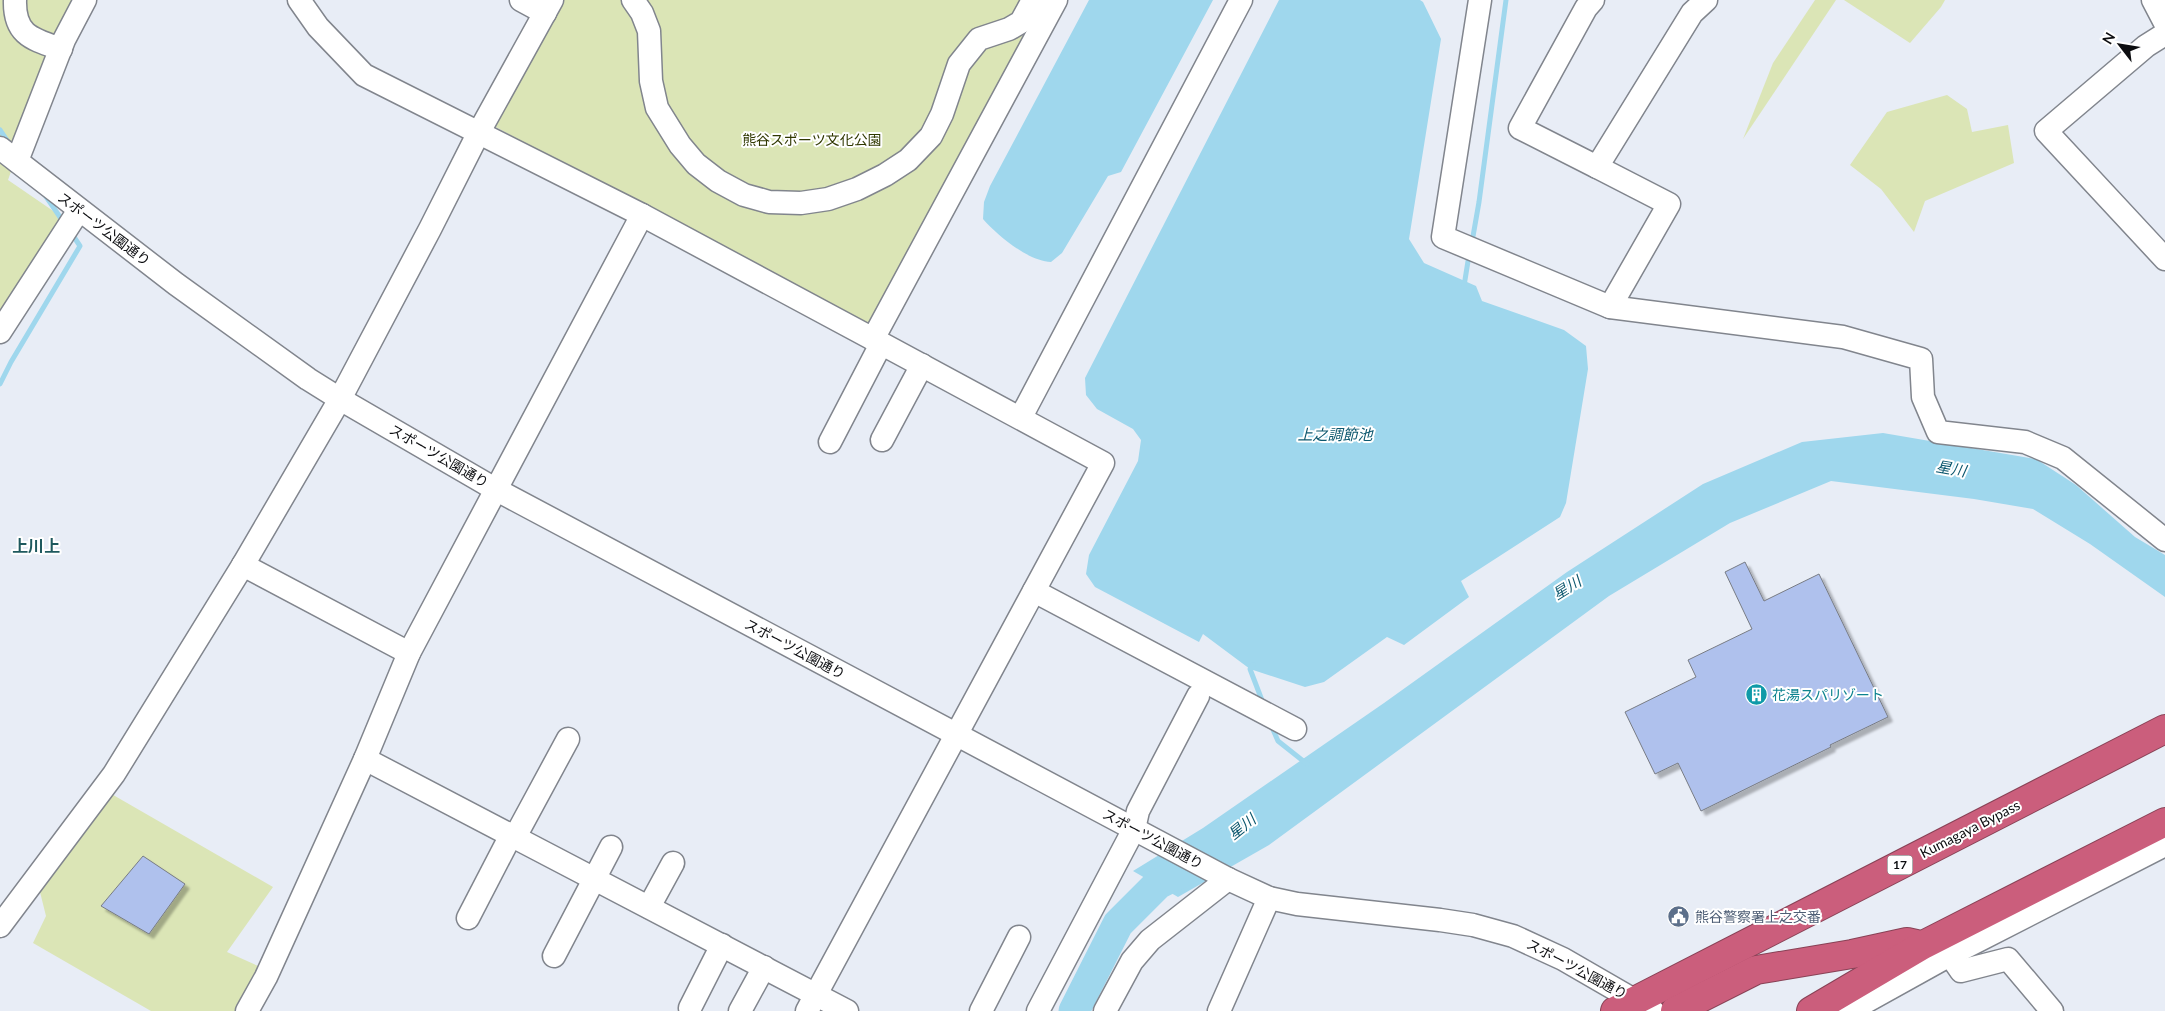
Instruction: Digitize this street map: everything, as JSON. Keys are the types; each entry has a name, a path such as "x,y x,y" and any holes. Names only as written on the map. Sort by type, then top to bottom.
{"highway":[{"name":"Kumagaya Bypass","path":"1634,1008 2165,729"},
{"path":"1811,1011 1922,946 2165,822"},
{"path":"1675,1011 1756,970 1852,954 1907,942 1922,946"}],"street":[{"path":"15,0 15,15 21,28 30,38 61,49"},
{"path":"8,155 86,0"},
{"path":"299,0 318,27 364,75 642,215 1021,417 1103,463 812,1003"},
{"path":"0,926 114,774 243,565 340,399 430,229 478,132 548,6 521,0"},
{"path":"633,0 642,13 649,31 651,81 657,108 680,145 696,164 718,182 744,195 769,202 801,203 828,199 858,189 908,160 931,136 942,114 960,64 979,39 1009,29 1021,22 1033,0"},
{"path":"830,442 877,341 1056,0"},
{"path":"1021,417 1241,0"},
{"path":"1480,0 1443,237 1610,307 1843,337 1921,359 1923,397 1938,432 2025,442 2063,458 2165,540"},
{"path":"1593,0 1586,8 1520,128 1669,204 1610,307"},
{"path":"1597,167 1692,13 1706,0"},
{"path":"2153,0 2165,23"},
{"path":"2165,34 2146,46 2046,131 2165,259"},
{"name":"スポーツ公園通り","path":"8,155 271,353 340,399 496,488 1228,880 1269,898 1297,904 1473,925 1513,936 1562,959 1634,1008"},
{"path":"0,332 79,210"},
{"path":"247,1011 266,977 365,759 409,653 642,215"},
{"path":"882,440 922,365"},
{"path":"243,565 409,653"},
{"path":"1034,591 1295,729"},
{"path":"1038,1011 1140,832 1138,810 1198,696"},
{"path":"468,918 568,739"},
{"path":"365,759 764,967 812,1003 847,1011"},
{"path":"1849,1011 1950,955 2165,845"},
{"path":"554,956 611,847"},
{"path":"649,907 673,863"},
{"path":"1104,1011 1132,961 1150,940 1228,880"},
{"path":"1219,1011 1269,898"},
{"path":"981,1011 1018,938"},
{"path":"690,1008 722,945"},
{"path":"1950,955 1962,971 2008,959 2052,1011"},
{"path":"740,1011 764,967"}],"green space":[{"path":"0,0 78,0 58,35 8,180 62,217 0,313"},
{"name":"熊谷スポーツ文化公園","path":"551,0 1046,0 869,331 492,125"},
{"path":"1815,0 1836,0 1743,139 1773,63"},
{"path":"1844,0 1945,0 1910,43"},
{"path":"1947,95 1967,109 1972,132 2008,125 2014,163 1925,201 1914,232 1881,189 1850,165 1887,112"},
{"path":"108,792 273,887 227,952 258,966 236,1011 151,1011 33,943 46,916 39,888"}],"water":[{"path":"1089,0 1213,0 1121,172 1108,176 1062,253 1051,262 1042,261 1014,247 989,226 983,219 984,202 990,186"},
{"name":"上之調節池","path":"1279,0 1420,0 1423,2 1441,39 1409,239 1424,263 1476,286 1482,301 1564,330 1586,346 1588,369 1566,503 1560,517 1461,581 1469,597 1404,645 1387,637 1324,682 1305,687 1250,669 1203,634 1199,642 1095,587 1086,574 1089,555 1138,461 1141,440 1133,429 1097,409 1086,395 1085,378"},
{"path":"1883,433 2036,459 2076,485 2135,537 2165,555 2165,597 2090,544 2033,509 1974,499 1831,481 1730,523 1609,596 1269,845 1178,897 1133,871 1203,828 1384,703 1567,572 1703,484 1802,442"}],"building":[{"name":"花湯スパリゾート","path":"1745,562 1764,601 1819,574 1888,717 1701,811 1678,763 1655,774 1625,712 1696,677 1688,660 1752,629 1725,572"},
{"path":"143,856 185,884 149,934 101,906"}],"waterway":[{"path":"1472,242 1506,0"},
{"path":"0,130 10,145"},
{"path":"45,195 64,223"},
{"path":"0,384 11,362 80,246 72,234"},
{"path":"1464,286 1469,255"},
{"path":"1253,665 1250,669 1263,703"},
{"path":"1271,725 1278,741 1307,764"},
{"name":"星川","path":"1074,1011 1118,924 1158,884 1195,865"}],"place":[{"name":"花湯スパリゾート","path":"1756,695"},
{"name":"熊谷警察署上之交番","path":"1679,917"}],"district":[{"name":"上川上","path":"36,546"}]}
